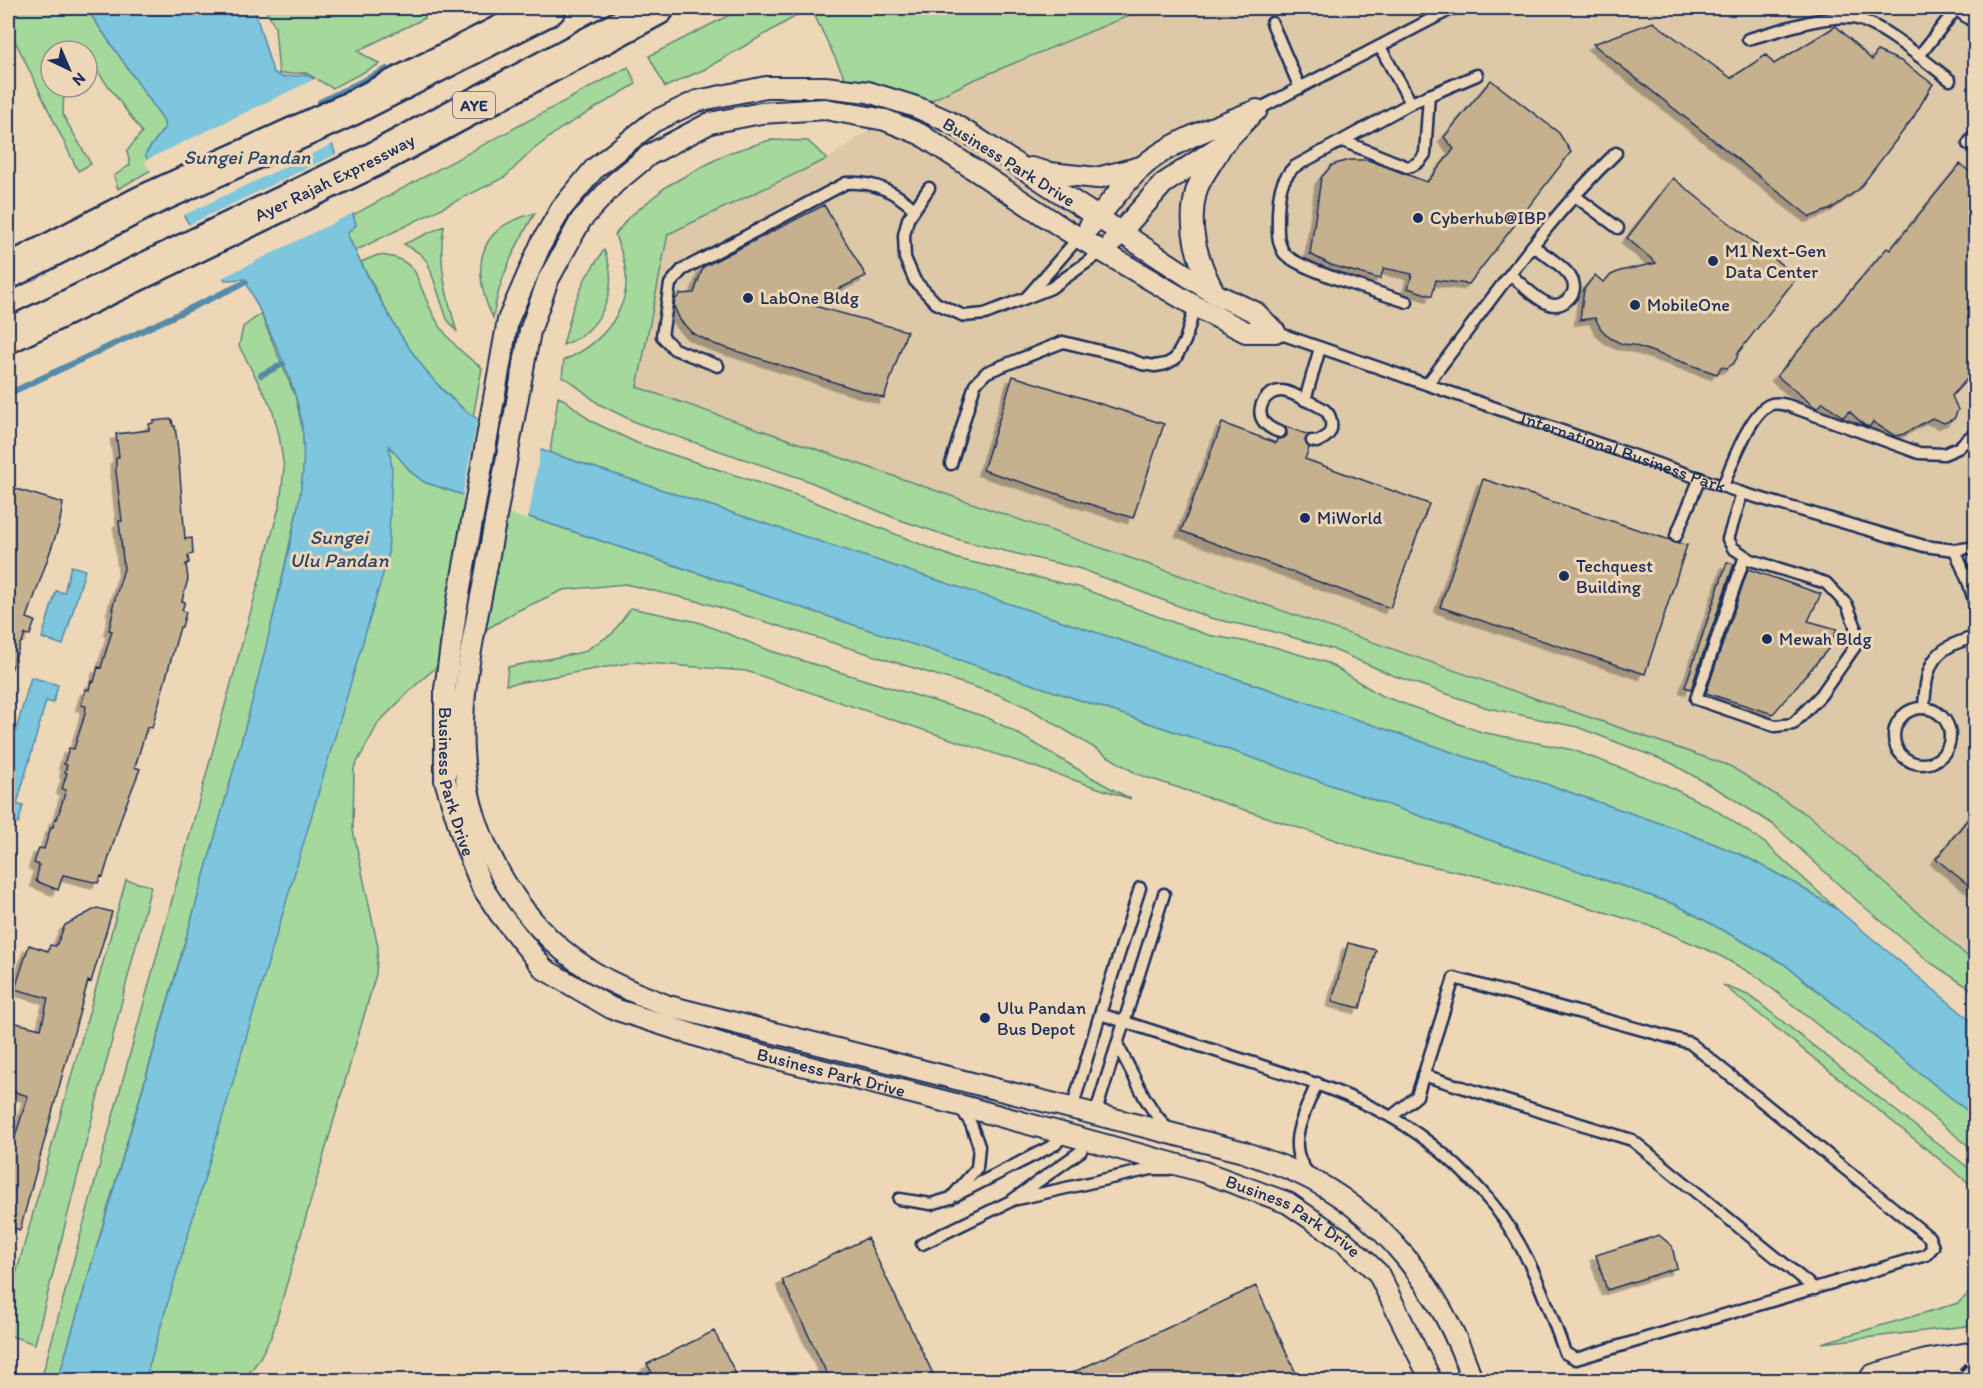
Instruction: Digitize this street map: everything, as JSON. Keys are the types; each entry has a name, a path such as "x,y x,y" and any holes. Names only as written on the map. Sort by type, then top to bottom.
{"highway":[{"path":"8,272 144,202 350,110 549,8"},
{"name":"Ayer Rajah Expressway","path":"8,336 371,161 657,8"}],"main road":[{"path":"1876,1380 1927,1366 1976,1358"}],"street":[{"name":"Business Park Drive","path":"1120,233 950,122 916,107 868,92 825,87 766,87 697,101 653,122 627,142 595,168 561,209 541,244 508,320 456,611 445,689 445,780 464,842 482,887 500,914 544,969 611,1008 735,1048 1064,1133 1192,1169 1288,1203 1344,1242 1378,1273 1431,1380"},
{"name":"Business Park Drive","path":"1103,251 920,134 885,120 825,109 761,113 710,123 648,155 615,183 581,220 567,244 548,280 530,331 467,673 463,750 470,797 482,837 513,895 538,926 565,952 602,978 668,1006 1244,1152 1296,1172 1318,1184 1357,1209 1389,1238 1410,1264 1434,1297 1472,1380"},
{"path":"1103,251 1163,184 1223,144 1257,110"},
{"path":"1017,165 1050,173 1097,178 1141,167 1177,145 1257,110"},
{"path":"1215,294 1202,270 1192,236 1196,191 1223,144"},
{"path":"1078,237 1098,218 1141,167"},
{"name":"International Business Park","path":"1120,233 1215,294 1255,312 1275,332"},
{"name":"International Business Park","path":"1103,251 1195,306 1246,332 1275,332"}],"lane":[{"path":"1257,110 1453,8"},
{"path":"1918,56 1955,8 1976,24"},
{"path":"1748,39 1823,20 1853,18 1874,25 1950,80"},
{"path":"1272,23 1300,88"},
{"path":"1380,47 1411,103"},
{"path":"1407,302 1300,265 1285,253 1278,237 1279,195 1285,176 1294,167 1411,103 1477,75"},
{"path":"1343,141 1407,167 1415,165 1425,154 1429,95"},
{"path":"1968,144 1976,134"},
{"path":"1428,383 1533,246 1575,196 1616,153"},
{"path":"718,366 674,349 662,336 670,284 682,270 846,183 861,182 883,188 903,199 914,209"},
{"path":"929,188 908,219 904,235 905,258 915,281 936,303 964,316 985,314 1051,288 1103,251"},
{"path":"1575,196 1618,228"},
{"path":"1027,297 1078,237"},
{"path":"1511,275 1546,303 1563,304 1570,298 1574,288 1569,272 1533,246"},
{"path":"951,464 975,384 987,372 1063,342 1121,356 1142,364 1155,366 1166,364 1175,359 1185,341 1195,306"},
{"name":"International Business Park","path":"1275,332 1742,493 1924,546 1955,550 1976,547"},
{"path":"1305,400 1320,348"},
{"path":"1280,432 1268,429 1263,423 1260,409 1272,393 1286,391 1324,409 1331,419 1331,431 1325,438 1317,442 1312,441"},
{"path":"1723,486 1738,447 1768,405 1787,405 1919,453 1944,454 1958,448 1970,437"},
{"path":"1676,536 1700,478"},
{"path":"1742,493 1728,539 1733,548 1745,556 1826,583 1847,605 1856,625 1856,645 1821,695 1793,724 1775,726 1696,699 1745,556"},
{"path":"1955,550 1976,607"},
{"path":"1924,708 1928,675 1933,661 1945,647 1960,640 1976,637"},
{"path":"1924,708 1943,718 1950,739 1947,749 1940,758 1930,763 1919,764 1900,755 1895,745 1894,734 1897,723 1904,715 1924,708"},
{"path":"1072,1109 1140,888"},
{"path":"1095,1115 1164,894"},
{"path":"1100,1014 1317,1083 1391,1117 1426,1140 1461,1170 1495,1207 1522,1249 1547,1302 1565,1353 1576,1359 1926,1255 1933,1247 1929,1237 1690,1043 1454,978 1417,1096 1391,1117"},
{"path":"1117,1044 1149,1105 1172,1134"},
{"path":"1424,1075 1632,1140 1815,1289"},
{"path":"1317,1083 1295,1142 1302,1167 1318,1184"},
{"path":"951,1198 977,1168 979,1146 971,1124 959,1105"},
{"path":"899,1199 931,1204 951,1198 1056,1144 1064,1133"},
{"path":"922,1244 1011,1201 1081,1151 1085,1139"},
{"path":"1011,1201 1151,1169 1192,1169"}],"shaded area":[{"path":"1147,8 1975,8 1975,963 1811,817 1730,766 637,387 668,234 827,159 870,130 971,81"}],"green space":[{"path":"8,8 86,8 163,119 165,127 146,153 153,169 118,189 114,176 130,165 127,151 142,132 99,73 99,39 39,39 39,90 8,26"},
{"path":"265,8 423,8 425,18 357,51 380,64 332,88 306,73 279,74 275,27"},
{"path":"743,8 810,8 705,69 665,87 649,56"},
{"path":"811,8 1147,8 971,81 870,130"},
{"path":"628,67 636,84 560,129 533,150 505,177 355,251 347,233 356,225 353,215"},
{"path":"43,99 64,99 63,115 91,164 78,171"},
{"path":"770,140 808,141 827,159 668,234 637,387 1730,766 1811,817 1975,963 1975,992 1931,963 1848,893 1774,825 1671,763 1577,727 1488,708 1392,675 1332,649 1271,631 1210,618 1081,569 963,541 897,519 806,480 637,423 599,404 562,377 564,360 578,353 603,334 613,322 620,308 625,294 626,278 623,259 615,235 628,218 667,186 728,153"},
{"path":"535,213 509,263 499,290 493,318 482,285 481,261 484,250 489,240 501,228"},
{"path":"444,226 442,267 457,332 447,319 428,263 421,254 404,244"},
{"path":"604,250 609,264 610,279 605,306 598,319 588,330 563,345 573,307 586,277"},
{"path":"378,255 398,259 415,272 440,326 457,347 482,368 473,417 428,375 397,330 361,262"},
{"path":"261,314 296,398 303,433 304,462 301,493 263,663 215,838 58,1380 41,1380 280,504 284,468 272,408 239,346 243,327"},
{"path":"558,397 591,421 637,443 802,497 958,559 1078,587 1208,635 1271,646 1328,663 1380,695 1481,732 1573,750 1666,785 1714,809 1765,843 1838,910 1744,856 1677,829 1250,683 550,453"},
{"path":"389,445 412,473 424,482 1224,748 1677,905 1784,964 1975,1117 1975,1151 1759,978 1717,954 1654,927 1505,882 1380,855 1137,774 1029,708 997,694 705,603 625,584 563,590 517,611 452,654 418,683 379,722 354,768 353,830 378,947 376,974 272,1335 258,1361 244,1380 145,1380"},
{"path":"631,608 698,622 771,651 986,717 1131,799 746,671 634,662 506,685 508,667 583,652 612,634"},
{"path":"126,880 151,886 35,1344 8,1335 8,1303"},
{"path":"1723,985 1750,996 1975,1173 1975,1188"},
{"path":"1975,1288 1975,1325 1822,1343 1958,1303"}],"water":[{"name":"Sungei Pandan","path":"86,8 254,8 273,72 282,77 306,75 313,78 356,225 347,234 393,322 421,364 453,400 498,432 514,441 1250,683 1677,829 1744,856 1838,910 1975,1024 1975,1117 1784,964 1677,905 1224,748 424,482 412,473 389,446 392,469 388,557 145,1380 58,1380 250,708 296,516 304,454 301,419 290,379 245,279 225,280 146,157 146,153 165,127 163,119"},
{"path":"71,566 85,570 63,645 42,638 56,591 64,593"},
{"path":"31,677 58,685 53,703 46,701 17,804 23,806 18,824 8,821 8,759"}],"pier":[{"path":"317,78 335,143 180,217 144,161"},
{"path":"338,153 355,212 220,279 186,226"},
{"path":"478,416 515,438 541,447 528,520 462,498"}],"building":[{"path":"1653,22 1731,78 1766,55 1774,64 1836,26 1872,60 1877,51 1901,61 1933,84 1913,118 1859,189 1831,209 1810,217 1593,44"},
{"name":"Cyberhub@IBP","path":"1491,80 1559,133 1571,152 1469,284 1436,280 1432,296 1408,288 1412,274 1384,268 1380,279 1331,265 1310,254 1321,178 1332,165 1349,160 1368,160 1427,182 1454,149 1444,137"},
{"path":"1960,164 1976,177 1976,369 1952,396 1958,410 1954,419 1944,423 1932,418 1904,434 1895,436 1873,422 1869,427 1864,425 1849,411 1843,417 1823,402 1818,408 1815,407 1777,376 1887,248 1890,250"},
{"path":"1673,178 1797,277 1738,353 1733,364 1727,368 1721,367 1717,374 1633,345 1622,344 1610,338 1595,318 1580,320 1584,289 1595,275 1603,282 1620,271 1656,263 1627,238"},
{"name":"LabOne Bldg","path":"824,205 866,276 807,304 907,331 884,398 714,344 692,333 680,320 674,306 680,294 694,293 703,267"},
{"path":"1013,376 1164,424 1133,518 983,470"},
{"path":"172,419 178,450 185,539 192,538 193,554 188,555 189,563 186,564 188,579 182,601 185,602 182,610 186,612 152,728 147,727 135,767 140,769 122,815 103,877 101,876 98,883 63,875 58,890 36,881 39,865 34,863 39,848 44,849 66,790 62,789 67,773 65,772 67,765 64,764 69,748 74,749 85,714 86,706 81,705 86,689 89,690 91,681 94,682 98,667 101,668 112,631 109,630 114,609 112,609 124,569 119,521 122,521 116,471 116,458 119,457 116,434 149,430 149,424 153,421"},
{"name":"MiWorld","path":"1222,423 1276,443 1277,439 1287,435 1286,428 1282,425 1309,435 1305,440 1309,448 1305,459 1429,504 1390,608 1181,531"},
{"name":"Techquest Building","path":"1483,479 1674,543 1687,545 1645,674 1440,607"},
{"path":"13,488 63,503 59,526 27,618 35,621 30,635 25,634 21,642 10,673 8,672 8,495 11,496"},
{"path":"1727,562 1734,564 1691,689 1685,687"},
{"name":"Mewah Bldg","path":"1748,569 1821,594 1808,621 1837,629 1828,649 1773,714 1706,693"},
{"path":"1976,809 1976,891 1936,859"},
{"path":"97,908 112,912 91,982 88,981 20,1230 8,1226 8,1142 13,1143 28,1096 8,1090 8,1021 41,1029 48,998 15,989 29,945 48,951 50,945 56,946 65,925"},
{"path":"1348,943 1376,950 1360,1008 1332,1001"},
{"path":"1659,1235 1672,1246 1677,1268 1607,1290 1596,1255"},
{"path":"867,1238 936,1380 830,1380 782,1280"},
{"path":"1256,1286 1299,1380 1057,1380"},
{"path":"714,1331 739,1380 656,1380 647,1364"}],"waterway":[{"path":"320,102 387,69"},
{"path":"8,394 246,282"},
{"path":"261,375 283,364"}],"railway":[{"path":"1951,1380 1976,1354"}],"place":[{"name":"Cyberhub@IBP","path":"1418,218"},
{"name":"M1 Next-Gen Data Center","path":"1713,261"},
{"name":"LabOne Bldg","path":"748,298"},
{"name":"MobileOne","path":"1635,305"},
{"name":"MiWorld","path":"1305,518"},
{"name":"Techquest Building","path":"1564,576"},
{"name":"Mewah Bldg","path":"1767,639"},
{"name":"Ulu Pandan Bus Depot","path":"985,1018"}],"water label":[{"name":"Sungei Ulu Pandan","path":"339,548"}]}
